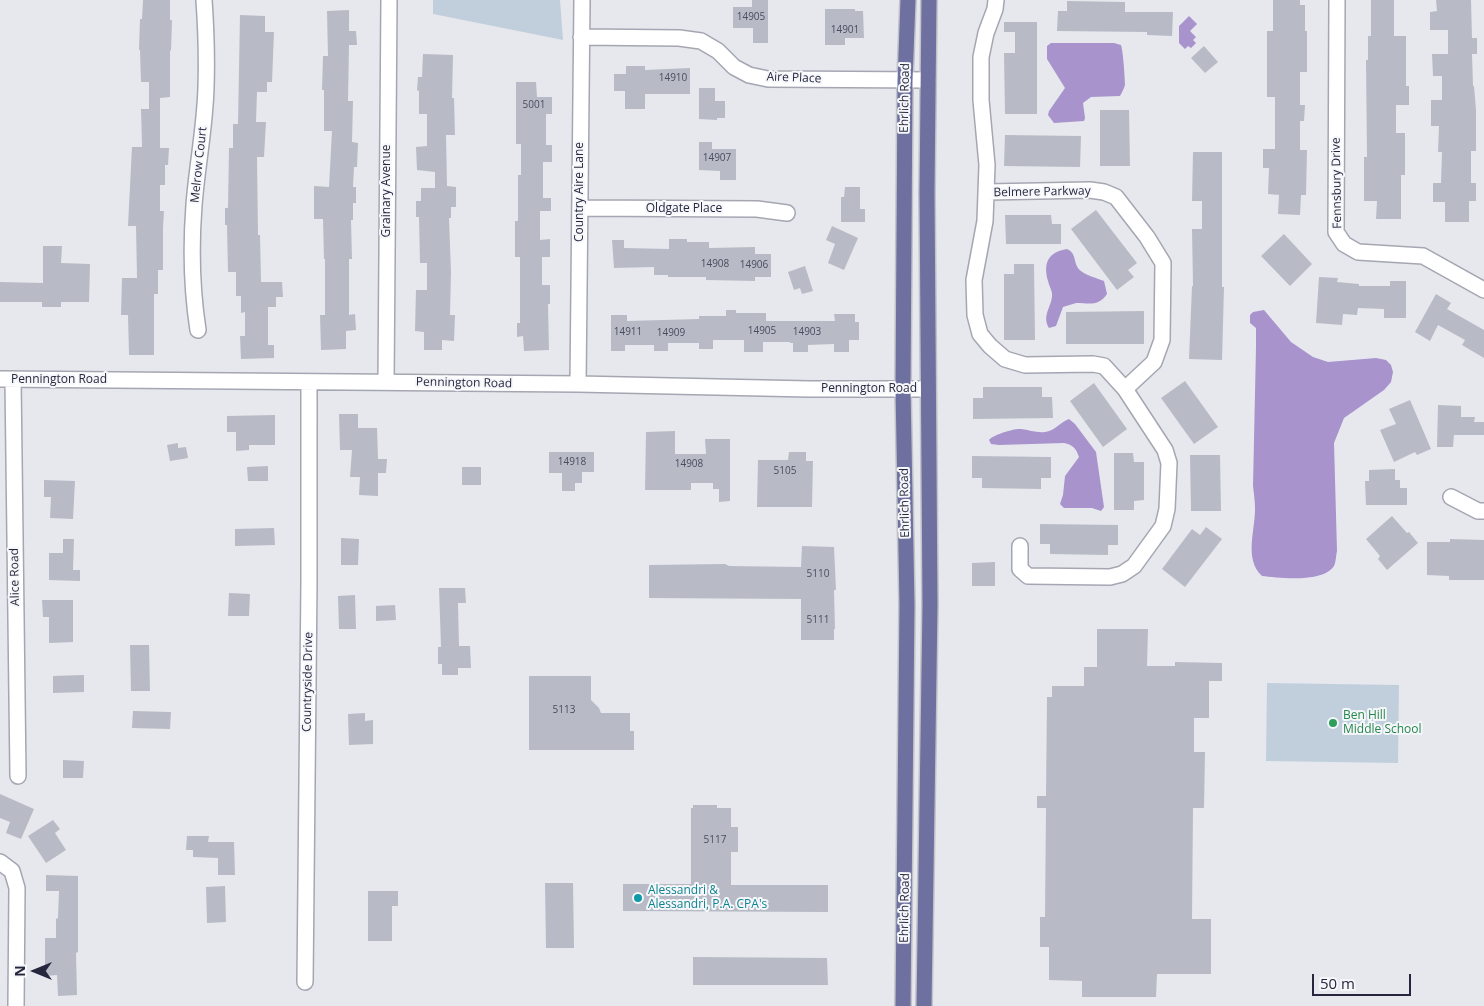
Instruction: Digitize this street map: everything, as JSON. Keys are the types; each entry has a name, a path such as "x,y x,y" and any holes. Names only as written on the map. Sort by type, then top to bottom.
{"main road":[{"name":"Ehrlich Road","path":"903,1006 907,614 904,389 905,80 908,0"},
{"name":"Ehrlich Road","path":"924,1006 930,605 928,389 929,0"}],"street":[{"name":"Melrow Court","path":"198,330 195,308 193,236 206,88 207,40 204,0"},
{"name":"Grainary Avenue","path":"386,382 389,0"},
{"name":"Country Aire Lane","path":"578,384 582,0"},
{"name":"Belmere Parkway","path":"996,0 981,57 981,100 987,165 987,192 985,220 974,280 975,315 980,334 1006,360 1025,365 1093,364 1104,366 1125,389 1165,450 1169,463 1168,509 1163,526 1134,566 1122,574 1110,577 1028,576 1020,569 1020,546"},
{"name":"Fennsbury Drive","path":"1337,0 1336,232 1344,244 1358,252 1423,256 1484,290"},
{"name":"Aire Place","path":"581,37 679,38 701,41 718,51 734,67 749,75 768,79 928,80"},
{"name":"Belmere Parkway","path":"987,192 1090,190 1104,192 1116,197 1147,237 1163,263 1162,340 1154,362 1125,389"},
{"name":"Oldgate Place","path":"581,208 757,209 787,213"},
{"name":"Pennington Road","path":"6,379 928,389"},
{"name":"Alice Road","path":"6,379 18,776"},
{"name":"Countryside Drive","path":"305,982 309,382"},
{"path":"1451,497 1478,511 1484,511"},
{"path":"0,862 12,871 17,888 16,1006"}],"shaded area":[{"path":"433,0 560,0 563,40 433,14"},
{"path":"1189,16 1197,24 1190,31 1196,37 1193,40 1196,43 1191,48 1188,46 1185,49 1179,43 1179,26"},
{"path":"1051,43 1114,43 1121,45 1125,85 1120,96 1091,97 1083,103 1084,121 1054,123 1048,115 1049,111 1065,88 1047,59 1047,46"},
{"path":"1067,249 1073,254 1081,271 1104,281 1107,294 1097,303 1076,303 1063,307 1056,326 1049,328 1046,319 1052,293 1046,269 1048,259 1055,253"},
{"path":"1264,310 1291,342 1313,357 1328,362 1376,358 1386,360 1391,365 1393,372 1391,382 1384,390 1344,418 1334,443 1337,551 1335,563 1328,571 1311,577 1262,576 1253,562 1256,328 1250,323 1250,315 1253,312"},
{"path":"1069,419 1096,452 1104,507 1101,511 1092,508 1064,508 1060,504 1065,476 1079,457 1072,446 1064,443 999,445 991,444 989,440 999,434 1018,429 1039,432 1049,431"},
{"name":"Ben Hill Middle School","path":"1267,683 1399,685 1398,763 1266,761"}],"building":[{"path":"143,0 170,0 170,20 172,20 170,97 160,98 160,148 169,148 168,165 165,165 165,185 160,185 160,211 164,211 163,270 158,270 158,294 154,294 154,355 129,355 128,315 121,315 122,278 137,278 136,226 128,226 132,147 142,147 141,109 149,109 149,82 141,82 139,50"},
{"path":"752,0 768,0 768,43 753,43 753,28 733,28 733,7 752,7"},
{"path":"1273,0 1300,0 1300,5 1305,5 1307,72 1300,72 1300,105 1305,105 1304,121 1300,121 1300,150 1307,150 1306,195 1301,195 1300,215 1278,214 1279,195 1268,194 1269,168 1263,168 1263,149 1275,149 1275,97 1267,97 1267,31 1273,31"},
{"path":"1371,0 1394,0 1394,36 1406,36 1406,86 1409,86 1409,105 1396,105 1396,133 1405,133 1405,175 1401,175 1401,219 1376,219 1377,201 1364,201 1364,157 1367,157 1366,60 1368,60 1368,36 1371,36"},
{"path":"1436,0 1471,0 1472,38 1477,38 1477,54 1472,54 1476,110 1476,151 1471,151 1471,183 1476,183 1476,201 1469,201 1469,222 1445,222 1445,202 1433,202 1433,183 1441,183 1442,152 1438,152 1439,126 1431,126 1431,100 1442,100 1442,76 1433,76 1432,54 1448,54 1448,30 1430,30 1430,12 1437,11"},
{"path":"1067,1 1125,2 1125,12 1173,12 1172,36 1147,35 1147,32 1057,31 1058,11 1067,11"},
{"path":"825,9 855,9 855,11 863,11 864,38 845,38 845,45 825,45"},
{"path":"349,10 349,31 356,31 357,45 349,45 348,101 353,101 352,142 358,143 357,167 354,167 353,187 356,187 356,203 353,203 353,220 351,220 352,259 349,259 349,315 355,314 356,330 346,331 346,349 321,350 320,315 325,315 325,259 323,219 314,219 314,186 329,187 332,131 324,131 323,56 328,56 327,11"},
{"path":"240,15 265,16 265,32 274,32 272,82 267,82 267,92 257,92 256,122 266,122 264,157 257,157 261,282 282,282 283,297 276,297 276,307 268,307 268,345 274,345 274,358 241,359 240,336 245,336 245,312 241,313 241,296 236,296 236,272 228,272 225,208 228,208 229,148 233,148 233,124 238,124"},
{"path":"1004,22 1037,22 1037,114 1005,114 1004,53 1015,53 1015,32 1004,32"},
{"path":"1204,46 1218,62 1205,73 1191,58"},
{"path":"423,54 453,55 452,98 454,98 455,135 446,135 447,186 456,187 456,207 451,207 451,218 449,218 450,315 455,315 454,341 442,340 442,350 424,350 424,332 415,331 416,290 427,290 427,263 420,263 419,217 416,217 416,201 421,201 421,188 435,188 435,172 417,170 416,147 427,146 427,114 419,114 419,91 417,90 418,77 422,77"},
{"path":"626,66 645,66 645,70 690,68 690,94 645,94 645,109 625,109 625,91 614,91 614,74 626,74"},
{"path":"516,82 536,82 537,97 552,97 552,114 546,114 546,145 552,145 552,162 543,162 543,198 551,198 551,211 540,211 540,240 550,239 550,257 542,257 542,285 550,285 550,304 548,304 549,350 524,351 523,336 517,337 517,323 520,323 520,257 515,257 515,221 518,221 518,175 521,175 521,144 516,144"},
{"path":"699,88 715,88 715,101 725,101 725,118 717,118 717,120 699,119"},
{"path":"1100,110 1129,110 1130,166 1100,166"},
{"path":"1005,135 1081,136 1080,167 1004,166"},
{"path":"699,142 712,142 712,149 736,149 736,180 720,180 720,171 699,170"},
{"path":"1193,152 1222,152 1222,287 1224,287 1222,360 1189,359 1193,286 1192,229 1202,229 1202,201 1192,201"},
{"path":"845,187 860,187 860,209 865,209 865,222 841,222 841,197 844,197"},
{"path":"1096,210 1137,263 1128,270 1134,277 1117,290 1071,229"},
{"path":"1005,215 1051,215 1052,224 1061,224 1061,244 1006,244"},
{"path":"832,226 858,238 844,270 828,263 835,244 826,240"},
{"path":"1284,234 1312,264 1290,286 1261,256"},
{"path":"669,239 687,239 687,242 709,242 709,248 755,247 755,254 771,254 771,277 755,277 755,281 706,280 706,277 654,275 654,267 614,268 612,240 624,240 624,248 669,249"},
{"path":"43,246 62,246 61,263 90,264 89,302 61,302 61,307 42,307 42,302 0,302 0,282 43,283"},
{"path":"1014,264 1034,264 1035,340 1004,340 1004,274 1014,274"},
{"path":"805,266 813,291 802,294 800,288 794,290 788,272"},
{"path":"1319,277 1338,278 1337,282 1359,284 1359,286 1390,286 1390,281 1406,281 1406,318 1384,318 1384,309 1358,308 1357,315 1343,314 1342,325 1316,323"},
{"path":"1436,294 1451,303 1447,309 1484,330 1484,358 1462,345 1465,340 1438,325 1430,341 1415,332"},
{"path":"726,310 736,310 736,313 766,313 766,321 835,321 834,314 855,314 855,322 859,322 859,340 849,340 849,352 834,352 834,344 808,345 808,352 793,352 793,343 790,342 763,342 763,352 744,352 744,340 713,340 713,349 699,349 699,343 668,343 668,351 654,351 654,345 625,345 625,351 611,351 611,315 627,315 627,321 699,319 699,316 726,316"},
{"path":"1144,311 1144,344 1066,344 1066,312"},
{"path":"1185,381 1218,427 1194,444 1161,398"},
{"path":"1094,383 1127,429 1103,447 1070,401"},
{"path":"983,387 1042,387 1042,397 1052,397 1053,418 973,419 973,398 983,398"},
{"path":"1410,400 1431,449 1417,455 1415,452 1394,462 1380,430 1396,424 1389,409"},
{"path":"1438,405 1461,406 1461,417 1475,417 1474,422 1484,422 1484,435 1454,435 1453,447 1437,447"},
{"path":"339,414 358,414 358,428 377,428 378,459 387,459 386,473 378,473 378,496 359,495 360,477 350,477 352,450 340,450"},
{"path":"275,415 275,445 249,445 249,450 236,451 236,432 227,432 227,416"},
{"path":"675,431 675,454 706,454 705,439 730,439 730,501 719,502 719,489 713,489 713,483 691,483 691,490 645,490 646,432"},
{"path":"178,443 178,448 186,447 188,458 170,461 167,445"},
{"path":"549,452 594,452 594,472 582,472 582,483 575,483 575,491 562,491 562,473 549,473"},
{"path":"789,452 806,452 806,461 813,461 812,507 757,507 758,460 788,460"},
{"path":"1114,453 1133,453 1134,462 1144,462 1144,500 1134,501 1134,510 1114,510"},
{"path":"1190,455 1220,455 1221,511 1191,511"},
{"path":"972,456 1051,457 1051,478 1041,478 1041,489 982,488 982,478 972,478"},
{"path":"268,466 268,481 248,481 247,467"},
{"path":"462,467 481,467 481,485 462,485"},
{"path":"1395,469 1395,480 1400,480 1400,488 1407,488 1407,505 1366,505 1365,481 1369,481 1369,470"},
{"path":"44,480 75,481 73,519 50,518 51,497 44,497"},
{"path":"1392,516 1418,543 1387,570 1378,559 1380,556 1366,539"},
{"path":"1040,524 1118,525 1118,545 1108,545 1108,555 1050,554 1050,544 1040,544"},
{"path":"1206,527 1222,539 1185,587 1162,569 1192,529 1200,535"},
{"path":"274,528 275,545 235,546 235,529"},
{"path":"341,538 359,539 358,565 341,565"},
{"path":"63,539 74,539 73,570 80,570 80,581 49,580 49,553 63,553"},
{"path":"1450,539 1484,540 1484,580 1449,580 1449,576 1427,575 1427,542 1450,542"},
{"path":"802,546 834,547 836,590 834,590 834,640 801,640 801,599 649,598 649,565 725,564 729,566 801,567"},
{"path":"995,562 995,586 972,586 972,563"},
{"path":"439,588 465,588 466,603 458,603 459,646 470,646 471,668 458,668 458,675 442,675 442,664 438,664 438,647 441,647"},
{"path":"229,593 250,594 249,616 228,616"},
{"path":"355,595 356,629 339,629 338,596"},
{"path":"42,600 73,600 73,642 49,643 49,617 43,617"},
{"path":"395,605 396,620 376,621 376,606"},
{"path":"1097,629 1148,629 1147,666 1175,666 1175,662 1222,663 1222,681 1209,681 1209,718 1194,718 1194,752 1205,752 1204,808 1193,808 1192,919 1211,919 1211,974 1157,974 1156,997 1082,997 1082,981 1049,980 1049,947 1040,947 1040,917 1045,917 1046,808 1037,808 1037,796 1046,796 1047,697 1052,697 1052,686 1084,686 1084,667 1097,667"},
{"path":"130,645 149,645 150,691 131,691"},
{"path":"84,675 84,692 53,693 53,676"},
{"path":"529,676 591,676 591,700 601,713 630,713 630,731 634,731 634,750 529,750"},
{"path":"133,711 171,712 170,729 132,728"},
{"path":"365,713 365,721 373,720 373,744 349,745 348,714"},
{"path":"63,760 84,761 83,778 63,778"},
{"path":"0,794 34,809 21,839 6,833 10,822 0,818"},
{"path":"693,805 717,805 717,808 731,808 731,827 738,827 738,852 731,852 731,885 828,885 828,912 623,911 623,884 691,884 691,808 693,808"},
{"path":"53,820 60,829 55,833 66,850 46,863 28,836"},
{"path":"187,836 209,836 208,842 234,842 235,875 218,875 218,858 193,857 193,850 186,850"},
{"path":"46,875 78,876 77,995 58,996 57,975 45,976 45,938 56,938 59,891 46,891"},
{"path":"545,883 573,883 574,948 546,948"},
{"path":"225,886 226,922 207,923 206,887"},
{"path":"368,891 398,891 398,906 392,906 392,941 368,941"},
{"path":"693,957 827,958 828,985 693,985"}],"place":[{"name":"Ben Hill Middle School","path":"1333,723"},
{"name":"Alessandri & Alessandri, P.A. CPA's","path":"638,898"}]}
